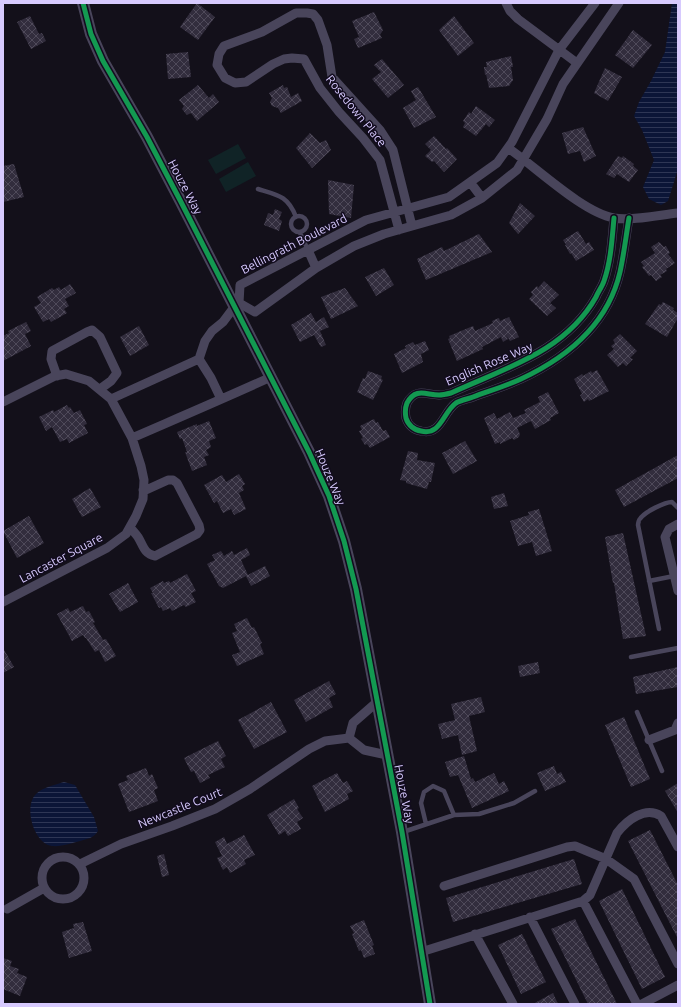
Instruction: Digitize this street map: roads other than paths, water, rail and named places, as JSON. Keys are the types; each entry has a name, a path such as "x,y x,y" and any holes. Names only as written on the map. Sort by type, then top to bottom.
{"street":[{"name":"Houze Way","path":"83,3 91,34 103,61 147,137 237,305 271,377 310,452 329,496 344,541 356,589 402,832 430,1004"},
{"path":"506,3 518,19 577,63"},
{"name":"Bellingrath Boulevard","path":"237,305 240,285 366,220 449,197 497,162 515,136 559,50 595,3"},
{"path":"111,399 199,359 205,341 212,330 224,322 237,305 256,312 316,268 354,246 384,234 451,215 482,198 517,170 546,119 563,84 619,3"},
{"name":"Rosedown Place","path":"399,230 380,160 364,138 339,112 320,88 304,59 284,59 273,64 246,82 235,82 225,78 218,68 217,59 219,54 227,45 262,32 296,13 307,12 313,14 320,25 327,45 332,77 376,126 393,150 412,226"},
{"path":"364,138 376,126"},
{"path":"508,148 571,196 597,211 614,218 678,213"},
{"path":"470,182 482,198"},
{"name":"English Rose Way","path":"614,218 610,260 604,282 582,318 565,335 541,353 451,393 438,395 424,392 413,396 406,406 405,413 406,420 415,430 429,432 435,429 440,425 447,413 456,404 520,379 548,365 563,356 580,341 605,310 609,301 620,273 629,218"},
{"path":"308,250 316,268"},
{"path":"57,376 51,359 52,351 92,330 100,337 117,373 111,382 100,389"},
{"path":"541,353 548,365"},
{"path":"199,359 211,378 221,399"},
{"name":"Lancaster Square","path":"3,402 57,376 66,374 89,381 111,399 132,438 144,480 143,499 126,534 107,548 3,602"},
{"path":"132,438 271,377"},
{"path":"451,393 456,404"},
{"path":"130,527 138,537 145,551 149,555 155,556 197,534 200,530 199,525 177,483 173,480 168,480 143,490"},
{"path":"678,524 669,529 665,537 678,591"},
{"path":"377,702 353,723 349,738 364,750 387,756"},
{"path":"649,740 677,728"},
{"name":"Newcastle Court","path":"80,864 121,844 215,809 250,789 309,749 326,741 349,738"},
{"path":"421,952 583,901 590,895 617,833 624,824 644,813 656,813 661,816 678,847"},
{"path":"444,886 566,847 576,846 606,859 634,879 678,964"},
{"path":"61,856 68,857 80,864 85,878 84,885 75,896 68,899 61,899 54,897 44,888 42,874 44,867 54,858 61,856"},
{"path":"7,909 44,888"},
{"path":"583,901 637,1004"},
{"path":"530,917 575,1004"},
{"path":"475,934 513,1004"},
{"path":"642,1004 678,985"}],"lane":[{"path":"258,189 280,195 292,207 296,217"},
{"path":"296,217 299,216 305,218 308,224 306,230 300,233"},
{"path":"296,217 291,225 294,230 300,233 308,250"},
{"path":"658,629 638,525 639,519 644,514 667,502 672,502 678,508"},
{"path":"649,581 674,576"},
{"path":"631,657 678,648"},
{"path":"637,712 662,771"},
{"path":"426,824 421,803 424,792 433,786 444,791 454,815"},
{"path":"402,832 454,815 479,814 514,803 535,791"}],"water":[{"path":"672,3 678,3 678,169 668,201 661,205 649,199 643,187 654,160 642,130 634,116 639,102 665,52"},
{"path":"64,782 75,785 94,817 98,831 88,839 52,846 46,844 40,839 36,832 32,824 30,807 36,794 49,786"}]}
